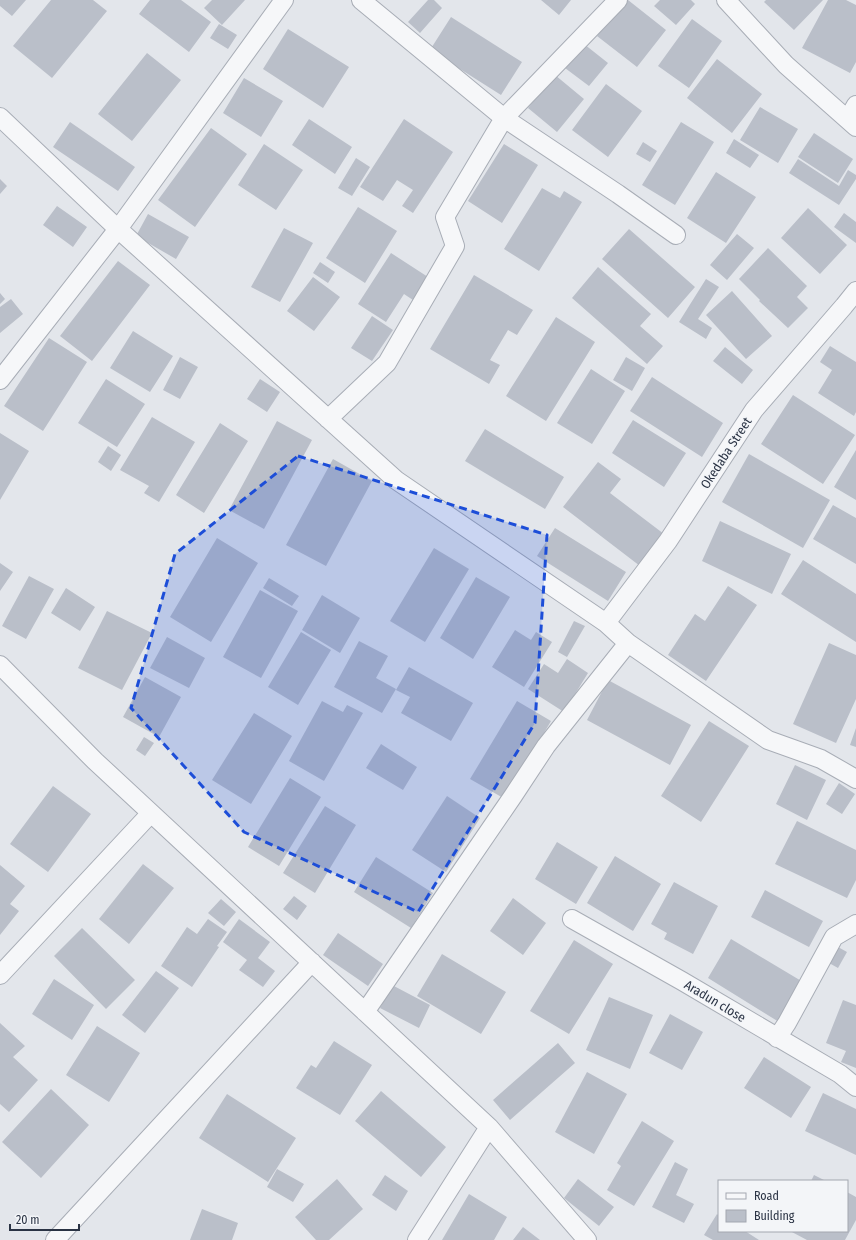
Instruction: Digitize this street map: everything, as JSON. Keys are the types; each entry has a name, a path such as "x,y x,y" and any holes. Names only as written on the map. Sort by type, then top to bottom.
{"street":[{"path":"0,380 118,229 284,0"},
{"path":"361,0 504,118 618,194 676,235"},
{"path":"328,419 387,363 455,246 445,216 504,118 618,0"},
{"path":"726,0 786,65 853,117"},
{"path":"0,117 118,229 396,480 606,623 628,643 768,740 821,759 856,779"},
{"name":"Okedaba Street","path":"606,623 668,540 754,410 856,291"},
{"path":"365,1012 546,746 628,643"},
{"path":"0,666 95,762 489,1127 587,1240"},
{"path":"0,975 151,813"},
{"name":"Aradun close","path":"572,919 682,981 840,1074 856,1087"},
{"path":"777,1038 787,1023 834,937 856,924"},
{"path":"55,1240 312,962"},
{"path":"417,1240 489,1127"}],"highlighted area":[{"path":"298,456 547,535 535,723 418,912 244,832 131,708 175,554"}],"building":[{"path":"0,0 26,0 12,16 0,6"},
{"path":"51,0 93,0 107,11 52,78 13,46"},
{"path":"150,0 181,0 211,22 189,52 139,14"},
{"path":"212,0 245,0 222,25 204,8"},
{"path":"428,0 434,0 442,8 420,33 408,22"},
{"path":"541,0 571,0 559,15"},
{"path":"624,0 628,0 666,30 637,67 597,36"},
{"path":"660,0 691,0 695,4 676,25 654,6"},
{"path":"766,0 823,0 794,30 764,2"},
{"path":"828,0 846,0 856,5 856,62 850,73 802,48"},
{"path":"451,17 522,62 501,95 430,50"},
{"path":"692,19 722,41 689,88 658,66"},
{"path":"219,24 237,35 228,49 210,38"},
{"path":"288,29 349,67 323,108 263,69"},
{"path":"584,44 608,63 589,86 565,68"},
{"path":"147,53 181,80 132,141 98,114"},
{"path":"717,59 762,94 732,133 687,98"},
{"path":"555,75 584,99 557,132 528,108"},
{"path":"244,78 283,101 261,137 223,113"},
{"path":"606,84 642,111 608,157 572,130"},
{"path":"760,107 798,129 778,163 740,140"},
{"path":"309,119 352,147 335,174 292,145"},
{"path":"404,119 453,152 413,213 402,206 413,190 397,180 383,201 360,187"},
{"path":"70,122 135,167 118,191 53,147"},
{"path":"681,122 714,142 675,205 642,185"},
{"path":"211,128 247,154 195,227 158,200"},
{"path":"814,133 853,159 838,183 798,157"},
{"path":"734,139 759,155 750,168 726,153"},
{"path":"643,142 657,151 650,162 636,154"},
{"path":"264,144 303,170 276,210 238,185"},
{"path":"504,144 538,165 502,223 468,201"},
{"path":"356,158 370,167 352,196 338,188"},
{"path":"798,159 839,186 848,170 856,175 856,179 839,205 789,173"},
{"path":"716,172 756,197 726,243 687,218"},
{"path":"0,179 7,186 0,194"},
{"path":"542,188 560,198 564,191 582,202 539,271 504,249"},
{"path":"57,206 87,227 73,247 43,225"},
{"path":"358,207 397,231 365,283 326,258"},
{"path":"808,208 847,245 820,274 781,238"},
{"path":"844,213 856,222 856,243 834,227"},
{"path":"148,214 189,237 176,259 136,236"},
{"path":"284,228 313,243 280,302 251,287"},
{"path":"629,229 695,287 668,318 602,259"},
{"path":"737,234 754,248 727,280 710,265"},
{"path":"768,248 807,286 797,297 808,308 788,328 759,301 760,300 739,279"},
{"path":"391,253 428,277 413,300 404,294 386,322 358,304"},
{"path":"118,261 150,285 92,361 60,336"},
{"path":"320,262 335,272 328,283 313,273"},
{"path":"598,267 651,314 640,326 663,346 647,364 572,298"},
{"path":"474,275 533,310 517,335 508,330 490,360 500,365 489,384 430,349"},
{"path":"313,277 340,297 314,331 287,311"},
{"path":"706,279 719,287 698,319 712,328 706,339 679,322"},
{"path":"732,291 772,336 746,359 706,315"},
{"path":"0,293 5,299 0,304"},
{"path":"11,299 23,314 0,333 0,307"},
{"path":"372,316 393,330 372,361 351,348"},
{"path":"556,317 595,342 546,421 506,396"},
{"path":"133,331 173,356 150,392 110,368"},
{"path":"49,338 87,362 43,431 4,406"},
{"path":"830,346 856,362 856,412 854,416 818,393 832,370 820,362"},
{"path":"725,347 753,370 742,384 713,361"},
{"path":"180,357 198,367 180,399 163,390"},
{"path":"626,357 645,368 632,391 613,380"},
{"path":"591,369 625,391 592,444 557,423"},
{"path":"652,377 723,423 702,457 630,411"},
{"path":"106,379 145,404 117,447 78,423"},
{"path":"260,379 280,392 267,412 247,399"},
{"path":"793,395 855,435 823,484 761,444"},
{"path":"152,417 195,442 159,502 144,493 149,486 120,470"},
{"path":"633,420 686,453 664,487 612,453"},
{"path":"277,421 312,440 264,529 229,510"},
{"path":"220,423 248,441 204,513 176,495"},
{"path":"485,429 564,477 545,509 465,461"},
{"path":"0,433 29,451 0,500"},
{"path":"108,446 121,455 111,471 98,462"},
{"path":"856,450 856,500 834,487"},
{"path":"749,454 830,500 803,548 722,502"},
{"path":"333,459 372,481 326,566 286,545"},
{"path":"598,462 621,479 610,493 664,534 640,566 563,507"},
{"path":"833,505 856,518 856,564 813,539"},
{"path":"720,521 791,554 772,594 702,561"},
{"path":"555,528 626,572 608,601 537,556"},
{"path":"217,538 258,563 211,642 170,617"},
{"path":"434,548 469,569 425,642 390,621"},
{"path":"803,560 856,594 856,642 781,594"},
{"path":"0,563 13,572 0,591"},
{"path":"29,576 54,589 26,639 2,626"},
{"path":"476,577 510,597 473,659 440,638"},
{"path":"269,578 299,596 292,606 263,588"},
{"path":"728,586 757,605 706,681 668,655 695,614 705,621"},
{"path":"66,588 95,607 80,631 51,613"},
{"path":"260,590 298,611 261,678 223,657"},
{"path":"322,595 360,618 340,653 302,630"},
{"path":"107,611 152,633 122,690 78,668"},
{"path":"574,621 585,626 567,657 558,652"},
{"path":"515,630 531,640 536,632 552,642 524,687 492,667"},
{"path":"301,632 331,650 298,705 268,687"},
{"path":"167,637 205,658 189,688 150,668"},
{"path":"359,641 388,656 376,678 396,689 382,713 334,687"},
{"path":"829,643 856,655 856,699 836,743 793,724"},
{"path":"567,659 588,673 564,712 528,689 544,664 558,673"},
{"path":"409,667 473,703 451,741 401,713 410,697 396,690"},
{"path":"145,677 181,697 159,737 123,717"},
{"path":"608,680 691,725 670,765 587,720"},
{"path":"322,701 343,712 347,705 363,713 324,781 289,761"},
{"path":"517,701 551,721 505,799 470,779"},
{"path":"254,713 292,736 251,804 212,780"},
{"path":"709,721 749,746 701,822 661,796"},
{"path":"856,728 856,747 850,745"},
{"path":"144,737 154,743 145,756 136,750"},
{"path":"381,744 417,767 403,790 366,768"},
{"path":"795,765 826,780 807,820 776,804"},
{"path":"290,778 321,797 279,866 248,847"},
{"path":"839,783 855,794 842,814 826,804"},
{"path":"53,786 91,814 48,872 10,844"},
{"path":"447,796 480,818 446,872 412,850"},
{"path":"325,806 356,825 315,893 283,873"},
{"path":"797,821 856,850 856,880 847,898 775,864"},
{"path":"557,842 598,867 576,904 535,879"},
{"path":"615,856 661,884 633,931 587,903"},
{"path":"376,857 433,893 411,928 354,892"},
{"path":"143,864 174,888 129,944 99,919"},
{"path":"0,865 25,886 10,904 19,911 0,935"},
{"path":"674,882 718,906 693,954 664,939 667,933 651,924"},
{"path":"765,890 823,921 809,947 751,917"},
{"path":"294,896 307,906 297,920 283,909"},
{"path":"513,898 546,923 523,955 490,931"},
{"path":"221,899 236,912 224,926 208,913"},
{"path":"208,919 227,932 217,946 219,947 192,987 161,966 187,927 197,934"},
{"path":"239,919 270,942 258,958 275,971 263,987 239,970 247,960 223,942"},
{"path":"82,928 135,980 106,1009 54,956"},
{"path":"338,933 383,964 368,986 323,955"},
{"path":"731,939 803,982 779,1022 708,978"},
{"path":"574,940 613,964 569,1034 530,1011"},
{"path":"838,947 847,952 838,968 829,963"},
{"path":"442,954 506,992 481,1034 417,996"},
{"path":"156,971 179,988 145,1033 122,1015"},
{"path":"54,979 94,1005 72,1040 32,1014"},
{"path":"392,985 430,1005 419,1028 380,1008"},
{"path":"609,997 653,1015 630,1069 586,1050"},
{"path":"843,1000 856,1005 856,1068 841,1062 846,1051 826,1043"},
{"path":"670,1014 703,1032 682,1070 649,1053"},
{"path":"0,1023 25,1046 13,1057 38,1080 9,1112 0,1104"},
{"path":"97,1026 140,1053 109,1102 66,1075"},
{"path":"334,1041 372,1065 340,1115 296,1088 311,1065 316,1068"},
{"path":"558,1043 575,1063 510,1120 493,1100"},
{"path":"764,1057 811,1087 791,1118 744,1088"},
{"path":"587,1072 627,1094 594,1154 555,1132"},
{"path":"51,1089 89,1125 41,1178 2,1142"},
{"path":"381,1091 446,1147 421,1177 355,1121"},
{"path":"823,1093 856,1109 856,1155 805,1131"},
{"path":"227,1094 296,1138 268,1182 199,1138"},
{"path":"642,1121 674,1141 634,1206 607,1190 621,1166 617,1163"},
{"path":"675,1162 688,1169 676,1195 694,1204 684,1223 652,1207"},
{"path":"277,1169 304,1184 293,1202 267,1187"},
{"path":"385,1175 408,1191 396,1211 372,1195"},
{"path":"814,1175 824,1180 812,1180"},
{"path":"337,1179 363,1209 329,1240 316,1240 295,1217"},
{"path":"578,1179 614,1207 599,1226 564,1198"},
{"path":"848,1193 856,1197 856,1220 845,1240 807,1240 792,1232 848,1232"},
{"path":"469,1194 507,1217 494,1240 442,1240"},
{"path":"202,1209 238,1223 232,1240 190,1240"},
{"path":"717,1214 718,1232 747,1232 759,1240 713,1240 704,1235"},
{"path":"523,1227 540,1240 513,1240"}]}
